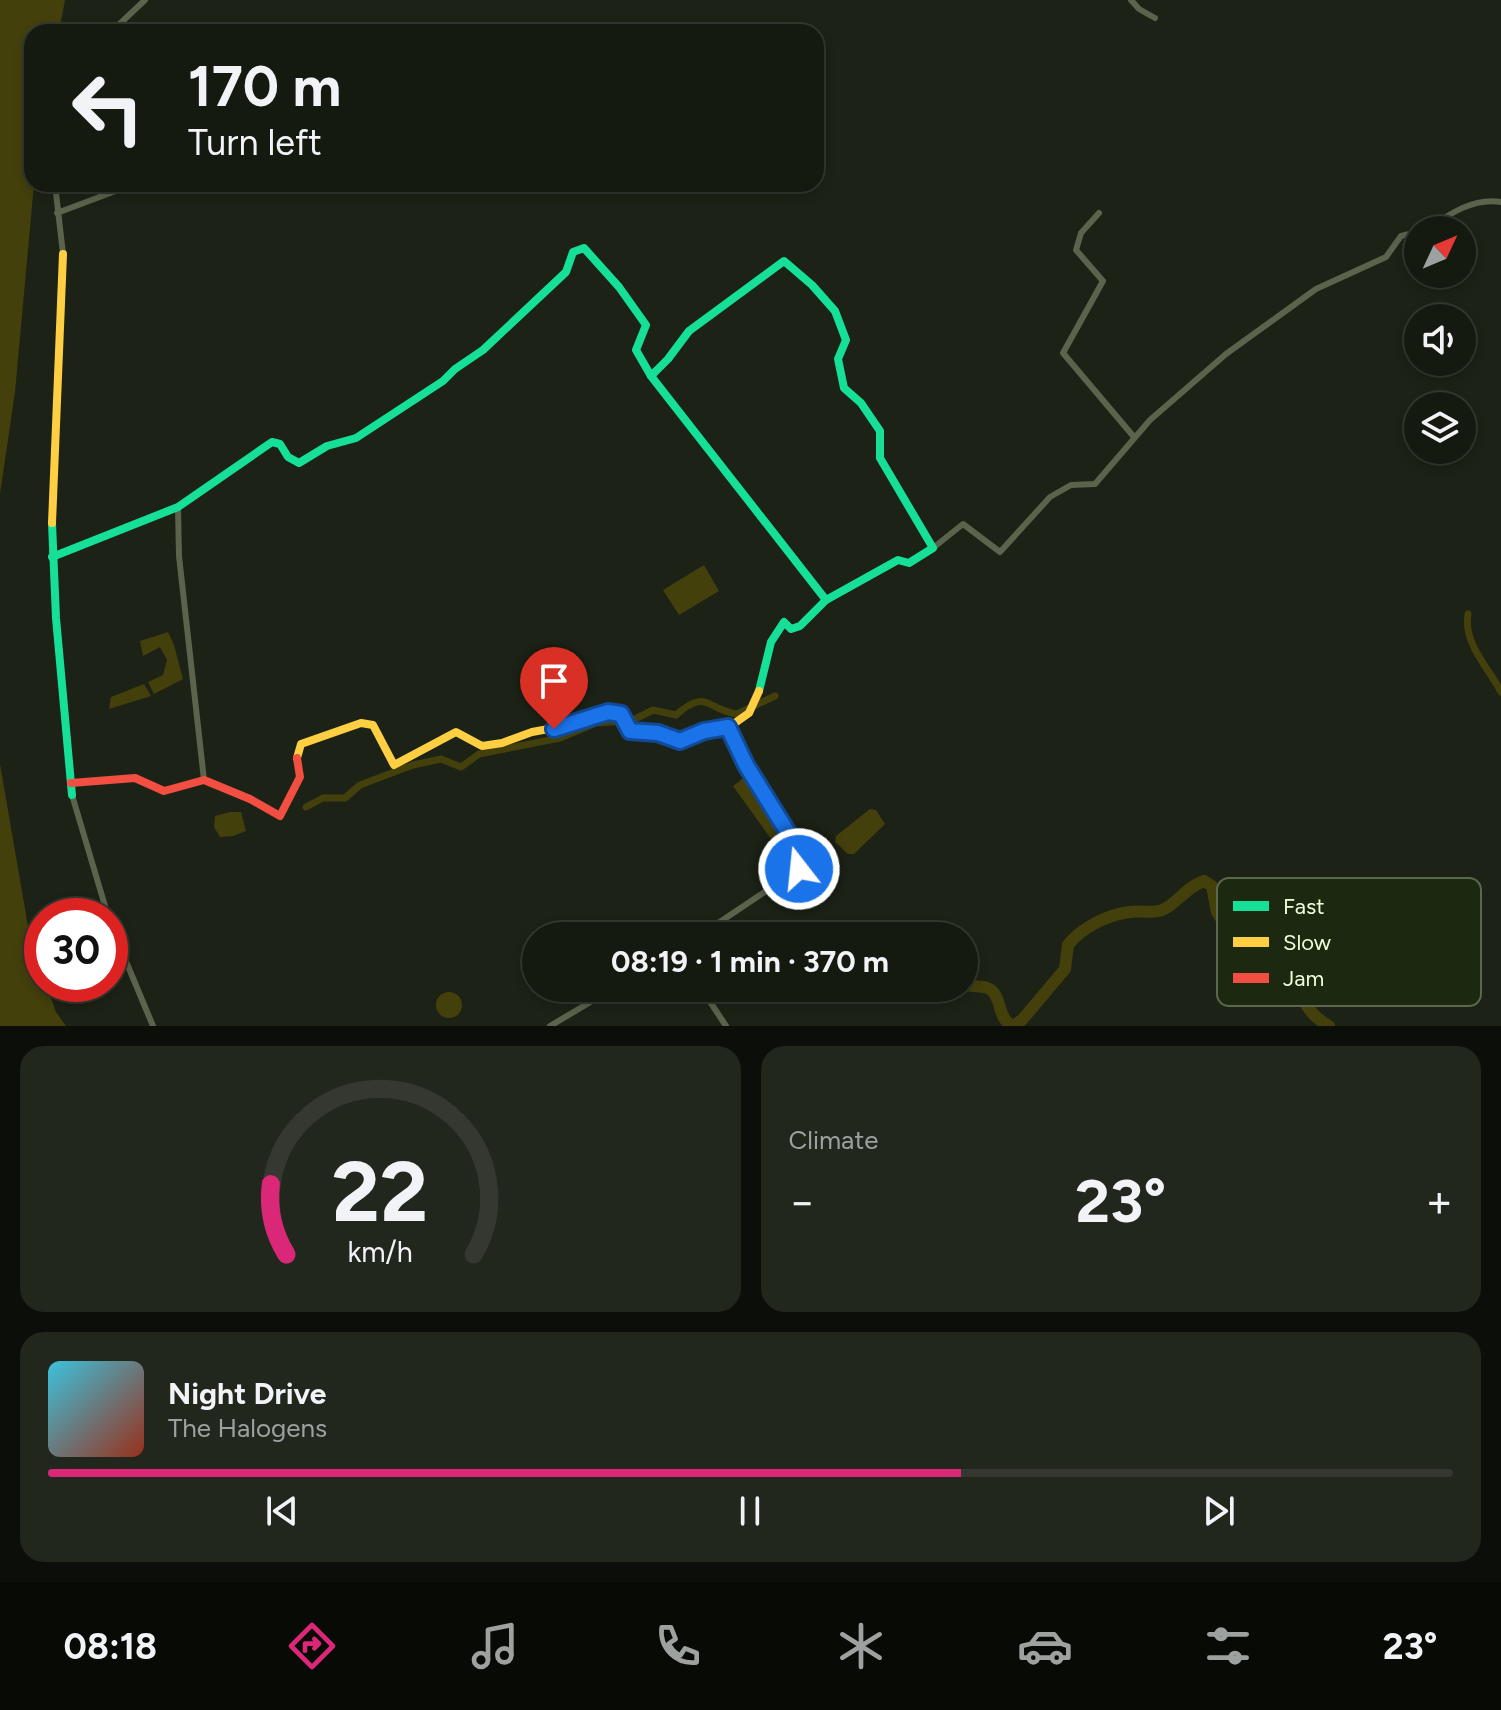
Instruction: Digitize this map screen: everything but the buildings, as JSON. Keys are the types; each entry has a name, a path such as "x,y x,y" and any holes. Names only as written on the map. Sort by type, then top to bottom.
{"street":[{"path":"120,24 145,0"},
{"path":"1131,0 1155,18"},
{"path":"56,192 63,254 52,557 58,663 72,795 103,898"},
{"path":"57,213 113,192"},
{"path":"1446,216 1471,204 1490,200 1501,202"},
{"path":"1099,213 1081,233 1076,250 1103,281 1063,353 1134,437"},
{"path":"71,783 135,778 164,791 204,780 250,799 280,816 300,777 296,760 301,744 361,723 373,725 394,765 456,732 482,746 608,712 619,713 627,729 633,732 658,733 680,741 704,731 728,727 749,714 776,628 784,622 791,629 800,626 826,600 898,560 909,563 963,524 1000,552 1050,497 1071,485 1095,484 1150,420 1237,346 1316,289 1386,257 1404,235"},
{"path":"52,557 178,507 272,442 280,444 288,457 299,463 327,446 356,438 413,402 483,350 566,272 573,252 584,248 619,287 646,325 636,350 651,376 826,600"},
{"path":"651,376 689,331 784,261 812,285 835,311 846,340 838,359 844,388 861,403 880,431 880,458 896,480 933,548"},
{"path":"178,507 179,556 204,780"},
{"path":"720,922 799,869 803,857 746,765 728,727"},
{"path":"128,966 153,1026"},
{"path":"550,1026 590,1002"},
{"path":"710,1002 726,1026"}],"shaded area":[{"path":"0,0 65,0 60,24 24,24 24,192 33,192 15,392 0,494"},
{"path":"704,565 719,591 679,615 663,590"},
{"path":"168,632 183,679 154,694 148,682 163,675 167,660 160,647 143,656 140,641"},
{"path":"144,684 151,696 109,709 111,697"},
{"path":"0,764 24,903 24,1002 52,1002 66,1026 0,1026"},
{"path":"746,776 752,780 795,857 795,862 786,867 779,862 774,843 733,786"},
{"path":"870,809 876,810 885,824 854,854 848,854 835,842 836,836"},
{"path":"241,812 246,831 220,837 214,827 215,816"},
{"path":"449,992 458,996 462,1005 458,1014 449,1018 440,1014 436,1005 440,996"}],"waterway":[{"path":"1468,614 1467,625 1473,646 1501,692"},
{"path":"306,807 323,798 345,798 360,785 413,765 441,759 461,767 479,754 560,738 596,723 631,721 653,710 676,715 694,703 706,702 737,714 775,696"},
{"path":"1013,1026 1022,1020 1065,969 1068,945 1095,923 1121,914 1162,910 1204,881 1212,886 1217,912"},
{"path":"978,987 994,993 1004,1018 1012,1026"},
{"path":"1308,1006 1329,1026"}],"traffic: fast":[{"path":"52,557 178,507 272,442 280,444 288,457 299,463 327,446 356,438 443,381 483,350 566,272 573,252 584,248 619,287 646,325 636,350 651,376 826,600"},
{"path":"651,376 689,331 784,261 812,285 835,311 846,340 838,359 844,388 861,403 880,431 880,458 933,548 909,563 898,560 826,600 800,626 791,629 784,622 771,642 759,691"},
{"path":"52,523 56,618 72,795"}],"traffic: slow":[{"path":"52,523 63,254"},
{"path":"297,758 301,744 361,723 373,725 394,765 456,732 482,746 608,712 621,714 630,731 658,733 680,741 732,725 749,713 759,691"}],"traffic: jam":[{"path":"71,783 135,778 164,791 204,780 250,799 280,816 300,777 297,758"}],"route":[{"path":"554,729 608,712 621,714 630,731 658,733 680,741 704,731 728,727 746,765 803,857 799,869"}]}
